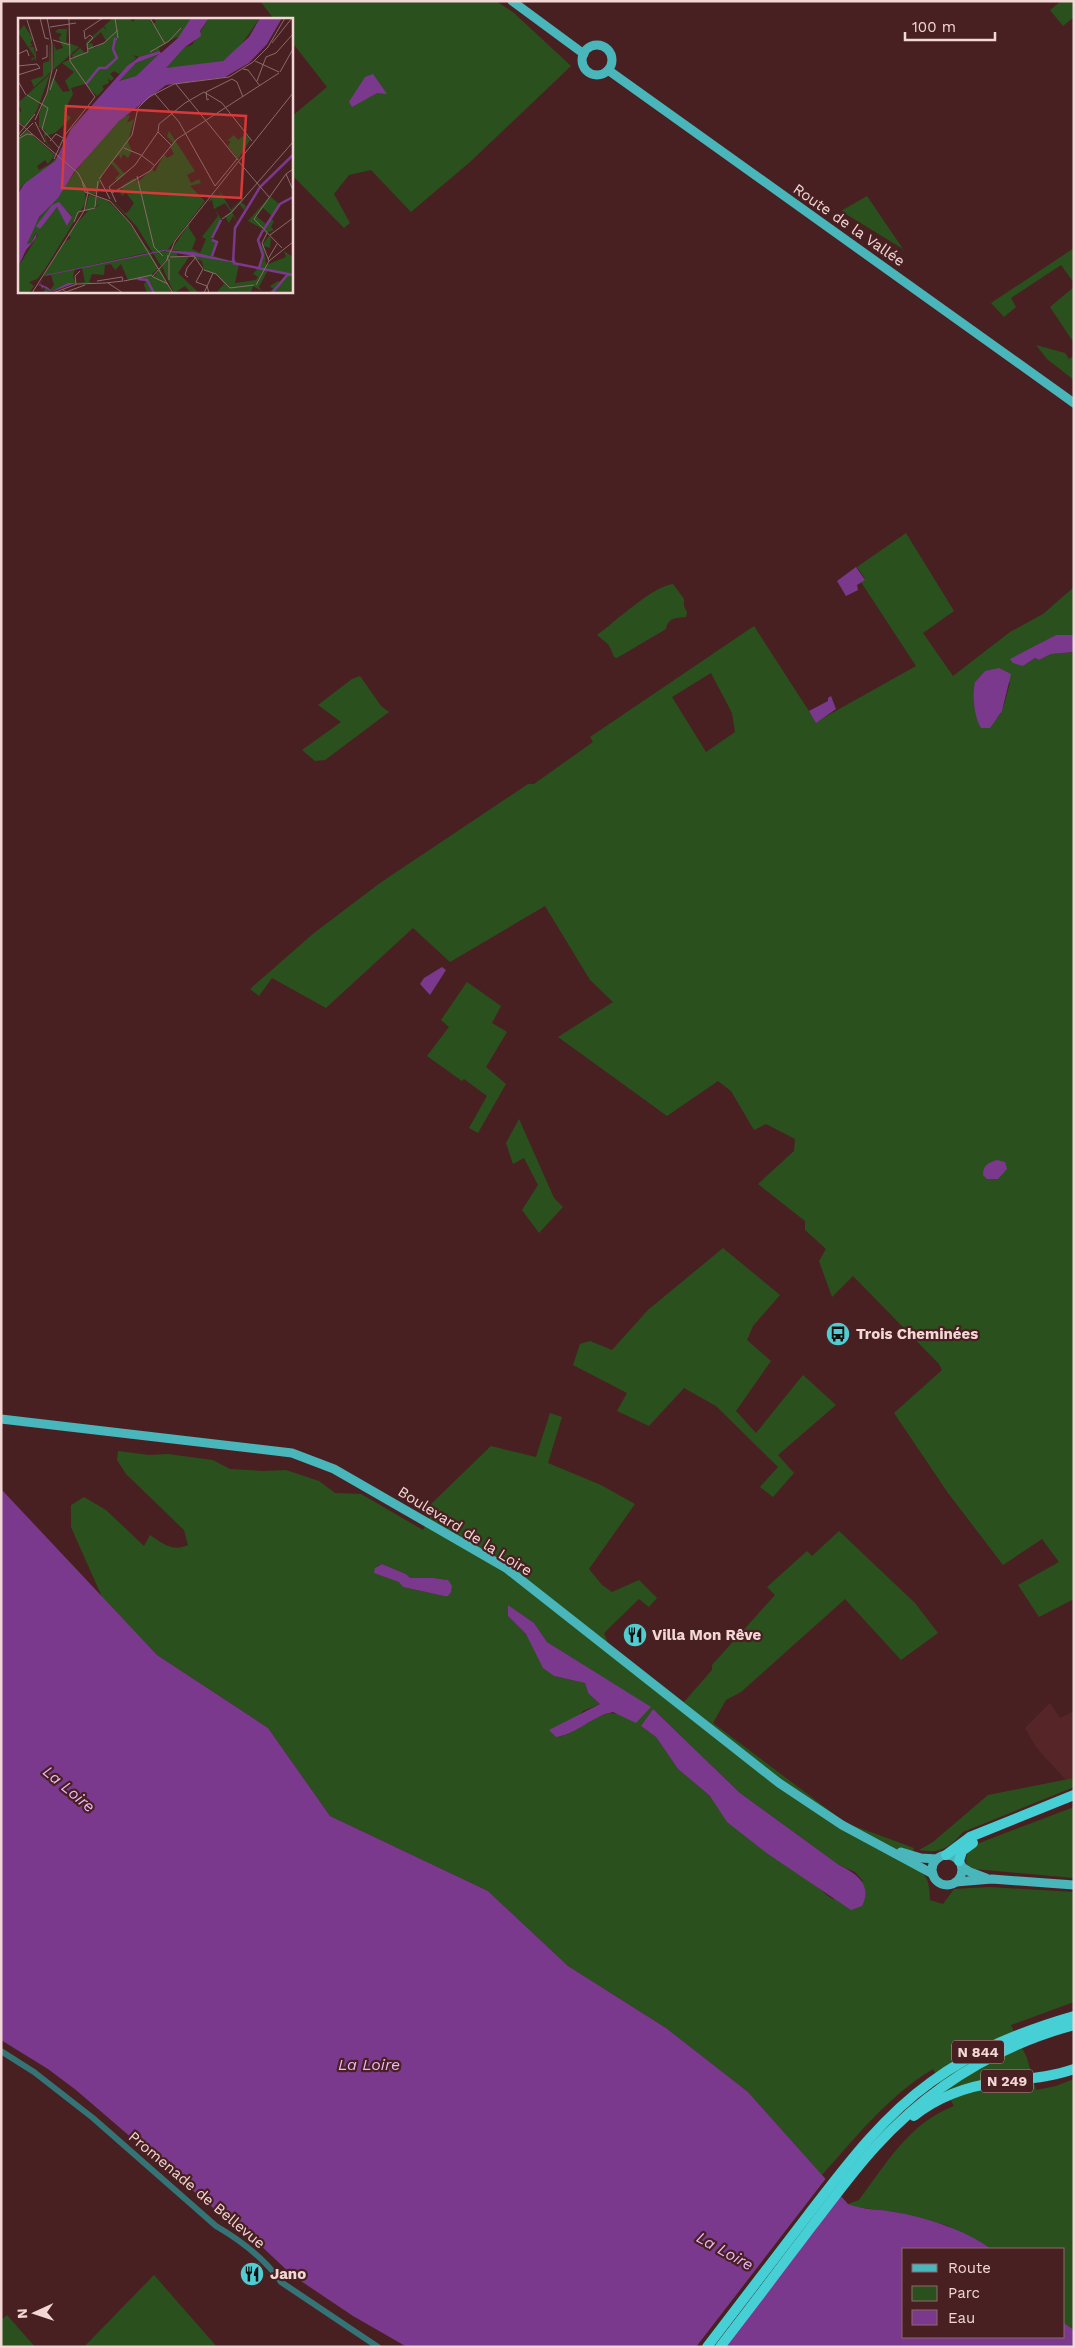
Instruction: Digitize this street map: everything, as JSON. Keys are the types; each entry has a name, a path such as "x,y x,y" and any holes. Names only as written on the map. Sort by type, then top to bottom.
{"highway":[{"path":"941,1857 970,1837 1074,1795"},
{"path":"960,1864 962,1851 971,1844 1074,1801"},
{"path":"1044,2026 1074,2008"},
{"name":"N 844","path":"936,2091 980,2051 1029,2029 1074,2016"},
{"name":"N 844","path":"720,2347 889,2117 1044,2026 1074,2025"},
{"name":"N 249","path":"900,2121 911,2119 936,2091 1041,2078 1074,2069"},
{"name":"N 844","path":"707,2347 844,2177 900,2121"}],"main road":[{"path":"512,1 584,54"},
{"path":"595,46 607,50 612,62 608,70 600,75 591,73 583,63 584,54 595,46"},
{"name":"Route de la Vallée","path":"608,70 1074,403"},
{"name":"Boulevard de la Loire","path":"1,1419 292,1453 334,1469 506,1568 779,1783 814,1808 871,1842 933,1874"},
{"name":"Boulevard de la Loire","path":"871,1842 903,1853 941,1857"},
{"path":"992,1879 970,1872 955,1857 941,1857 933,1866 933,1874 937,1881 944,1884 992,1879 1074,1885"},
{"path":"956,1882 961,1875 960,1864"}],"street":[{"name":"Promenade de Bellevue","path":"1,2051 23,2064 93,2118 216,2226 230,2234 262,2260 276,2273 281,2282 378,2347"}],"shaded area":[{"path":"1050,1703 1060,1718 1074,1711 1074,1778 1066,1780 1036,1747 1025,1728"}],"green space":[{"path":"260,1 496,1 514,13 571,66 470,162 411,212 371,170 349,175 334,194 350,223 344,228 292,175 292,116 327,87 292,42 292,18 273,18"},
{"path":"1061,1 1074,1 1074,17 1063,26 1050,10"},
{"path":"867,196 903,249 841,211"},
{"path":"1074,248 1074,283 1061,265 1011,298 1016,307 1004,317 991,303"},
{"path":"1074,287 1074,343 1050,307"},
{"path":"1036,345 1065,353 1069,359 1074,356 1074,380 1047,359"},
{"path":"906,533 954,611 923,633 953,676 1010,632 1043,614 1074,587 1074,635 1056,635 1011,659 1023,666 1035,658 1039,660 1051,654 1074,652 1074,1599 1039,1617 1018,1585 1059,1562 1042,1539 1003,1565 948,1493 894,1413 942,1370 939,1364 853,1276 832,1297 819,1261 826,1249 805,1230 805,1221 758,1184 794,1151 795,1139 766,1124 754,1130 731,1091 718,1081 667,1116 558,1037 613,1002 590,980 545,906 450,962 413,928 326,1008 272,978 259,996 250,989 314,933 380,883 528,784 534,784 593,742 590,737 754,626 816,722 916,666 861,582 865,579 857,567","holes":["985,671 1010,683 1000,715 993,722 975,682","711,673 732,713 735,732 706,752 672,697"]},
{"path":"673,584 684,599 684,606 687,612 686,617 673,619 668,623 666,629 617,658 614,657 609,645 597,635 634,605 655,591"},
{"path":"360,676 381,706 389,712 325,760 315,761 302,750 341,722 318,705 352,679"},
{"path":"467,982 501,1006 492,1023 507,1032 486,1067 506,1084 478,1133 469,1128 487,1096 427,1056 449,1027 441,1020"},
{"path":"519,1119 554,1198 563,1207 539,1233 522,1210 538,1185 524,1158 513,1164 506,1143"},
{"path":"723,1248 780,1295 753,1326 747,1340 771,1361 736,1411 756,1433 803,1375 836,1405 778,1455 794,1473 773,1497 760,1487 778,1467 716,1406 684,1388 649,1426 617,1411 627,1393 573,1365 580,1344 590,1341 612,1350 648,1310"},
{"path":"550,1413 562,1417 548,1463 601,1485 635,1504 589,1569 602,1585 612,1592 639,1580 657,1598 649,1607 639,1599 604,1633 608,1643 684,1702 712,1670 712,1665 775,1595 767,1587 807,1551 812,1556 839,1531 915,1603 938,1633 901,1660 845,1599 741,1692 726,1700 713,1723 846,1823 914,1848 909,1865 924,1874 928,1882 930,1900 943,1904 954,1889 989,1887 1074,1892 1074,2002 1011,2025 1027,2058 1036,2090 1056,2086 1074,2079 1074,2330 1065,2324 1065,2248 989,2248 946,2225 895,2212 856,2207 848,2204 859,2200 889,2159 911,2134 938,2113 954,2106 933,2069 887,2104 822,2175 748,2092 666,2028 568,1966 488,1891 330,1816 268,1728 157,1655 102,1597 71,1527 71,1505 84,1497 106,1510 144,1546 150,1535 164,1544 173,1547 178,1548 188,1545 184,1530 126,1474 117,1460 118,1451 149,1455 168,1454 213,1460 230,1469 286,1470 319,1481 335,1493 361,1494 423,1530 430,1517 430,1505 491,1446 536,1457","holes":["382,1564 406,1574 410,1578 445,1579 450,1594 444,1596 403,1587 400,1582 375,1573 377,1566","508,1605 534,1623 547,1642 650,1707 619,1714 609,1713 559,1737 583,1711 600,1704 588,1693 585,1683 554,1676 526,1634 508,1616","653,1709 740,1793 839,1865 855,1872 863,1881 833,1899 828,1896 678,1769 656,1737 641,1726"]},
{"path":"1074,1778 1074,1787 963,1832 944,1849 933,1851 919,1850 933,1842 988,1795"},
{"path":"1074,1807 1074,1878 975,1869 967,1866 967,1854 974,1845"},
{"path":"154,2275 217,2347 84,2347"},
{"path":"7,2315 35,2347 1,2347 1,2320"}],"water":[{"path":"373,74 387,94 377,93 352,107 349,102 365,77"},
{"path":"856,567 865,580 857,585 858,590 846,596 837,581"},
{"path":"1056,635 1074,635 1074,652 1051,654 1039,660 1035,658 1023,666 1013,663 1010,659"},
{"path":"999,668 1011,674 1002,711 990,728 981,728 974,706 975,682 985,671"},
{"path":"831,696 836,709 816,723 809,711 828,701 828,698"},
{"path":"442,967 446,970 430,995 420,984 424,978"},
{"path":"997,1160 1005,1162 1007,1169 998,1179 987,1179 983,1175 985,1167"},
{"name":"La Loire","path":"1,1489 157,1655 268,1728 330,1816 488,1891 568,1966 666,2028 748,2092 848,2204 906,2214 932,2221 970,2236 990,2248 902,2248 902,2338 1065,2338 1065,2324 1074,2330 1074,2347 407,2347 353,2316 292,2275 239,2225 219,2213 76,2090 48,2069 1,2040"},
{"path":"382,1564 406,1574 410,1578 448,1580 452,1586 451,1592 448,1596 444,1596 403,1587 399,1582 374,1573 375,1568"},
{"path":"508,1605 534,1623 547,1642 651,1707 636,1723 613,1712 556,1737 549,1730 600,1704 588,1693 585,1683 554,1676 543,1668 526,1634 508,1616"},
{"path":"653,1709 740,1793 857,1876 864,1886 865,1892 862,1906 851,1910 768,1854 727,1822 710,1796 678,1769 656,1737 641,1726"}],"pier":[{"path":"827,2177 842,2194 725,2347 696,2347"}],"place":[{"name":"Trois Cheminées","path":"838,1334"},
{"name":"Villa Mon Rêve","path":"635,1635"},
{"name":"Jano","path":"252,2274"}]}
